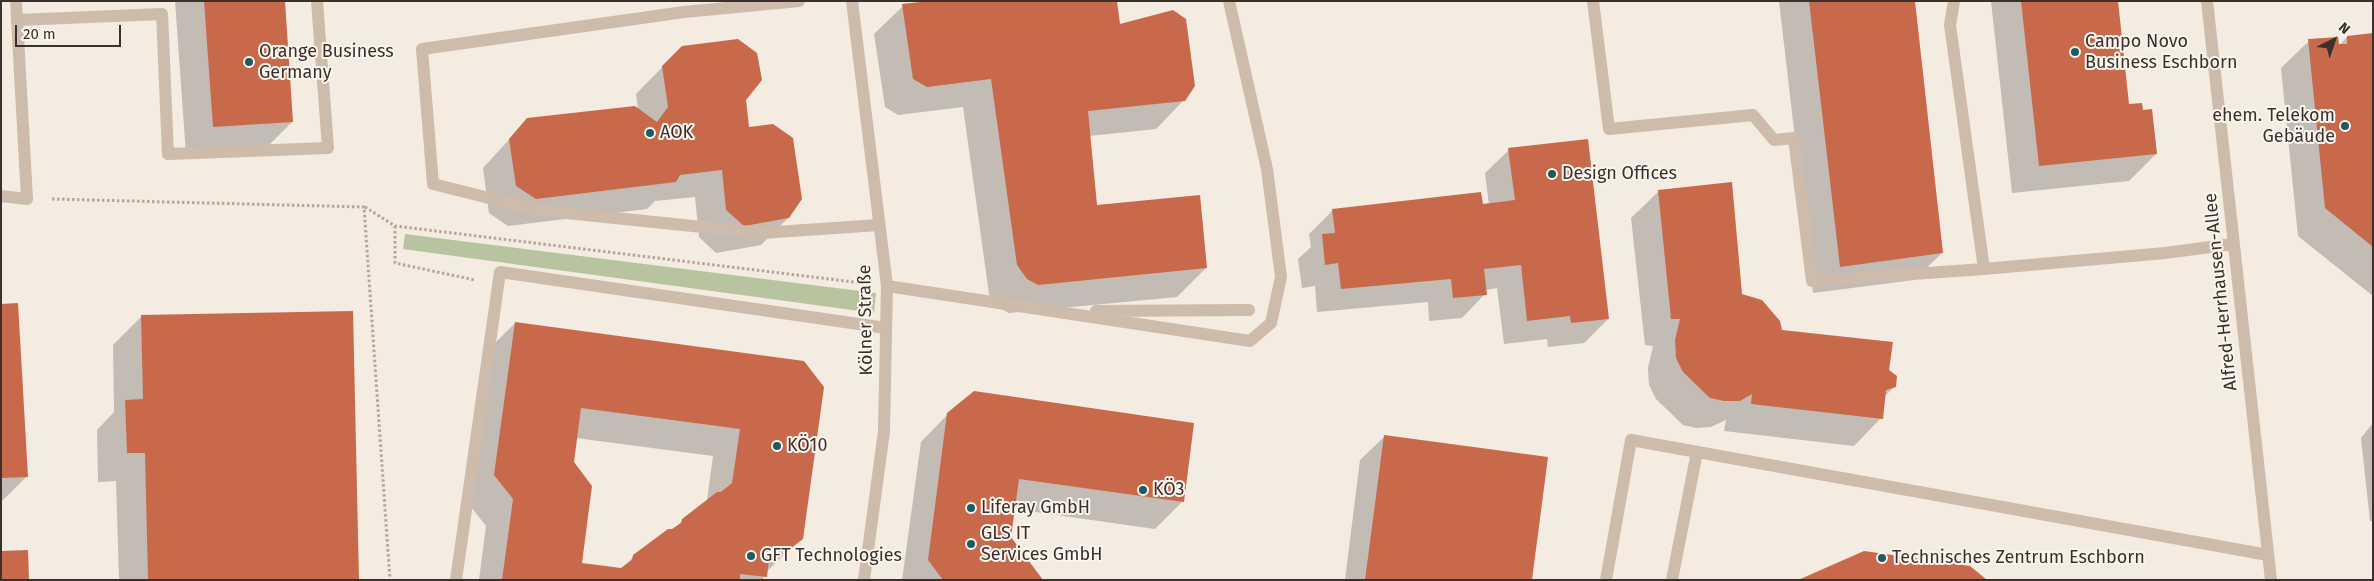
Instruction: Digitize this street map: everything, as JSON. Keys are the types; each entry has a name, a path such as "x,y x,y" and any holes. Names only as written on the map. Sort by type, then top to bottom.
{"street":[{"path":"1,196 26,199 16,1"},
{"path":"17,20 162,14 168,154 328,148 317,1"},
{"path":"799,1 684,12 422,49 433,184 537,210 761,233 879,224"},
{"name":"Kölner Straße","path":"852,1 886,286 884,430 864,580"},
{"path":"886,286 1250,341 1271,324 1281,277 1268,178 1229,1"},
{"path":"1593,1 1609,129 1753,115 1774,140 1794,138 1812,281 1984,269 2165,253 2233,244"},
{"path":"1954,1 1950,25 1984,269"},
{"name":"Alfred-Herrhausen-Allee","path":"2207,1 2271,580"},
{"path":"456,580 500,272 886,328"},
{"path":"1058,312 1249,310"},
{"path":"1606,580 1630,440 2268,554"},
{"path":"1672,580 1697,452"}],"path":[{"path":"26,199 364,206 396,226 886,286"},
{"path":"364,206 390,580"},
{"path":"396,226 395,263 498,285"}],"green space":[{"path":"405,234 876,293 874,313 403,249"}],"building":[{"name":"Orange Business Germany","path":"204,1 285,1 293,122 213,127"},
{"path":"929,1 1117,1 1120,24 1173,10 1186,19 1195,86 1185,101 1088,111 1097,205 1200,195 1207,268 1038,285 1027,279 1017,265 991,79 927,87 913,79 902,4"},
{"path":"1809,1 1915,1 1943,253 1840,267"},
{"name":"Campo Novo Business Eschborn","path":"2021,1 2118,1 2129,104 2142,103 2143,110 2152,109 2157,154 2039,166"},
{"name":"ehem. Telekom Gebäude","path":"2373,33 2373,247 2325,208 2308,39 2338,37 2339,44 2347,44 2347,36"},
{"name":"AOK","path":"738,39 757,53 762,80 746,100 749,127 773,124 793,138 802,199 789,218 744,226 726,210 722,170 680,175 676,182 536,199 516,186 509,139 527,118 635,106 657,122 668,107 662,66 682,46"},
{"path":"1588,139 1609,319 1571,323 1570,316 1527,321 1521,265 1484,269 1487,295 1453,298 1451,279 1341,289 1338,263 1325,265 1322,234 1335,233 1332,209 1481,192 1483,204 1515,200 1508,148"},
{"path":"1732,182 1742,294 1762,300 1780,321 1782,330 1893,342 1889,370 1897,376 1896,387 1886,390 1883,419 1751,404 1752,394 1740,401 1724,401 1710,398 1683,372 1676,358 1675,340 1680,319 1671,319 1658,190"},
{"path":"18,303 28,477 1,478 1,304"},
{"path":"353,311 359,580 148,580 145,453 127,453 125,400 143,399 141,315"},
{"name":"KÖ10","path":"515,322 804,361 824,387 803,539 786,552 770,550 767,577 740,574 740,580 502,580 513,499 494,475","holes":["581,408 740,429 732,483 682,519 681,523 672,529 668,529 633,555 632,560 621,568 582,563 592,486 574,462"]},
{"name":"KÖ3","path":"974,391 1194,423 1184,502 1019,479 1011,537 1043,580 943,580 928,560 947,413"},
{"path":"1384,435 1548,457 1532,580 1365,580"},
{"path":"28,550 29,580 1,580 1,551"},
{"name":"Technisches Zentrum Eschborn","path":"1864,551 1970,566 1987,580 1798,580"}],"place":[{"name":"Campo Novo Business Eschborn","path":"2075,52"},
{"name":"Orange Business Germany","path":"249,62"},
{"name":"ehem. Telekom Gebäude","path":"2345,126"},
{"name":"AOK","path":"650,133"},
{"name":"Design Offices","path":"1552,174"},
{"name":"KÖ10","path":"777,446"},
{"name":"KÖ3","path":"1143,490"},
{"name":"Liferay GmbH","path":"971,508"},
{"name":"GLS IT Services GmbH","path":"971,544"},
{"name":"GFT Technologies","path":"751,556"},
{"name":"Technisches Zentrum Eschborn","path":"1882,558"}]}
